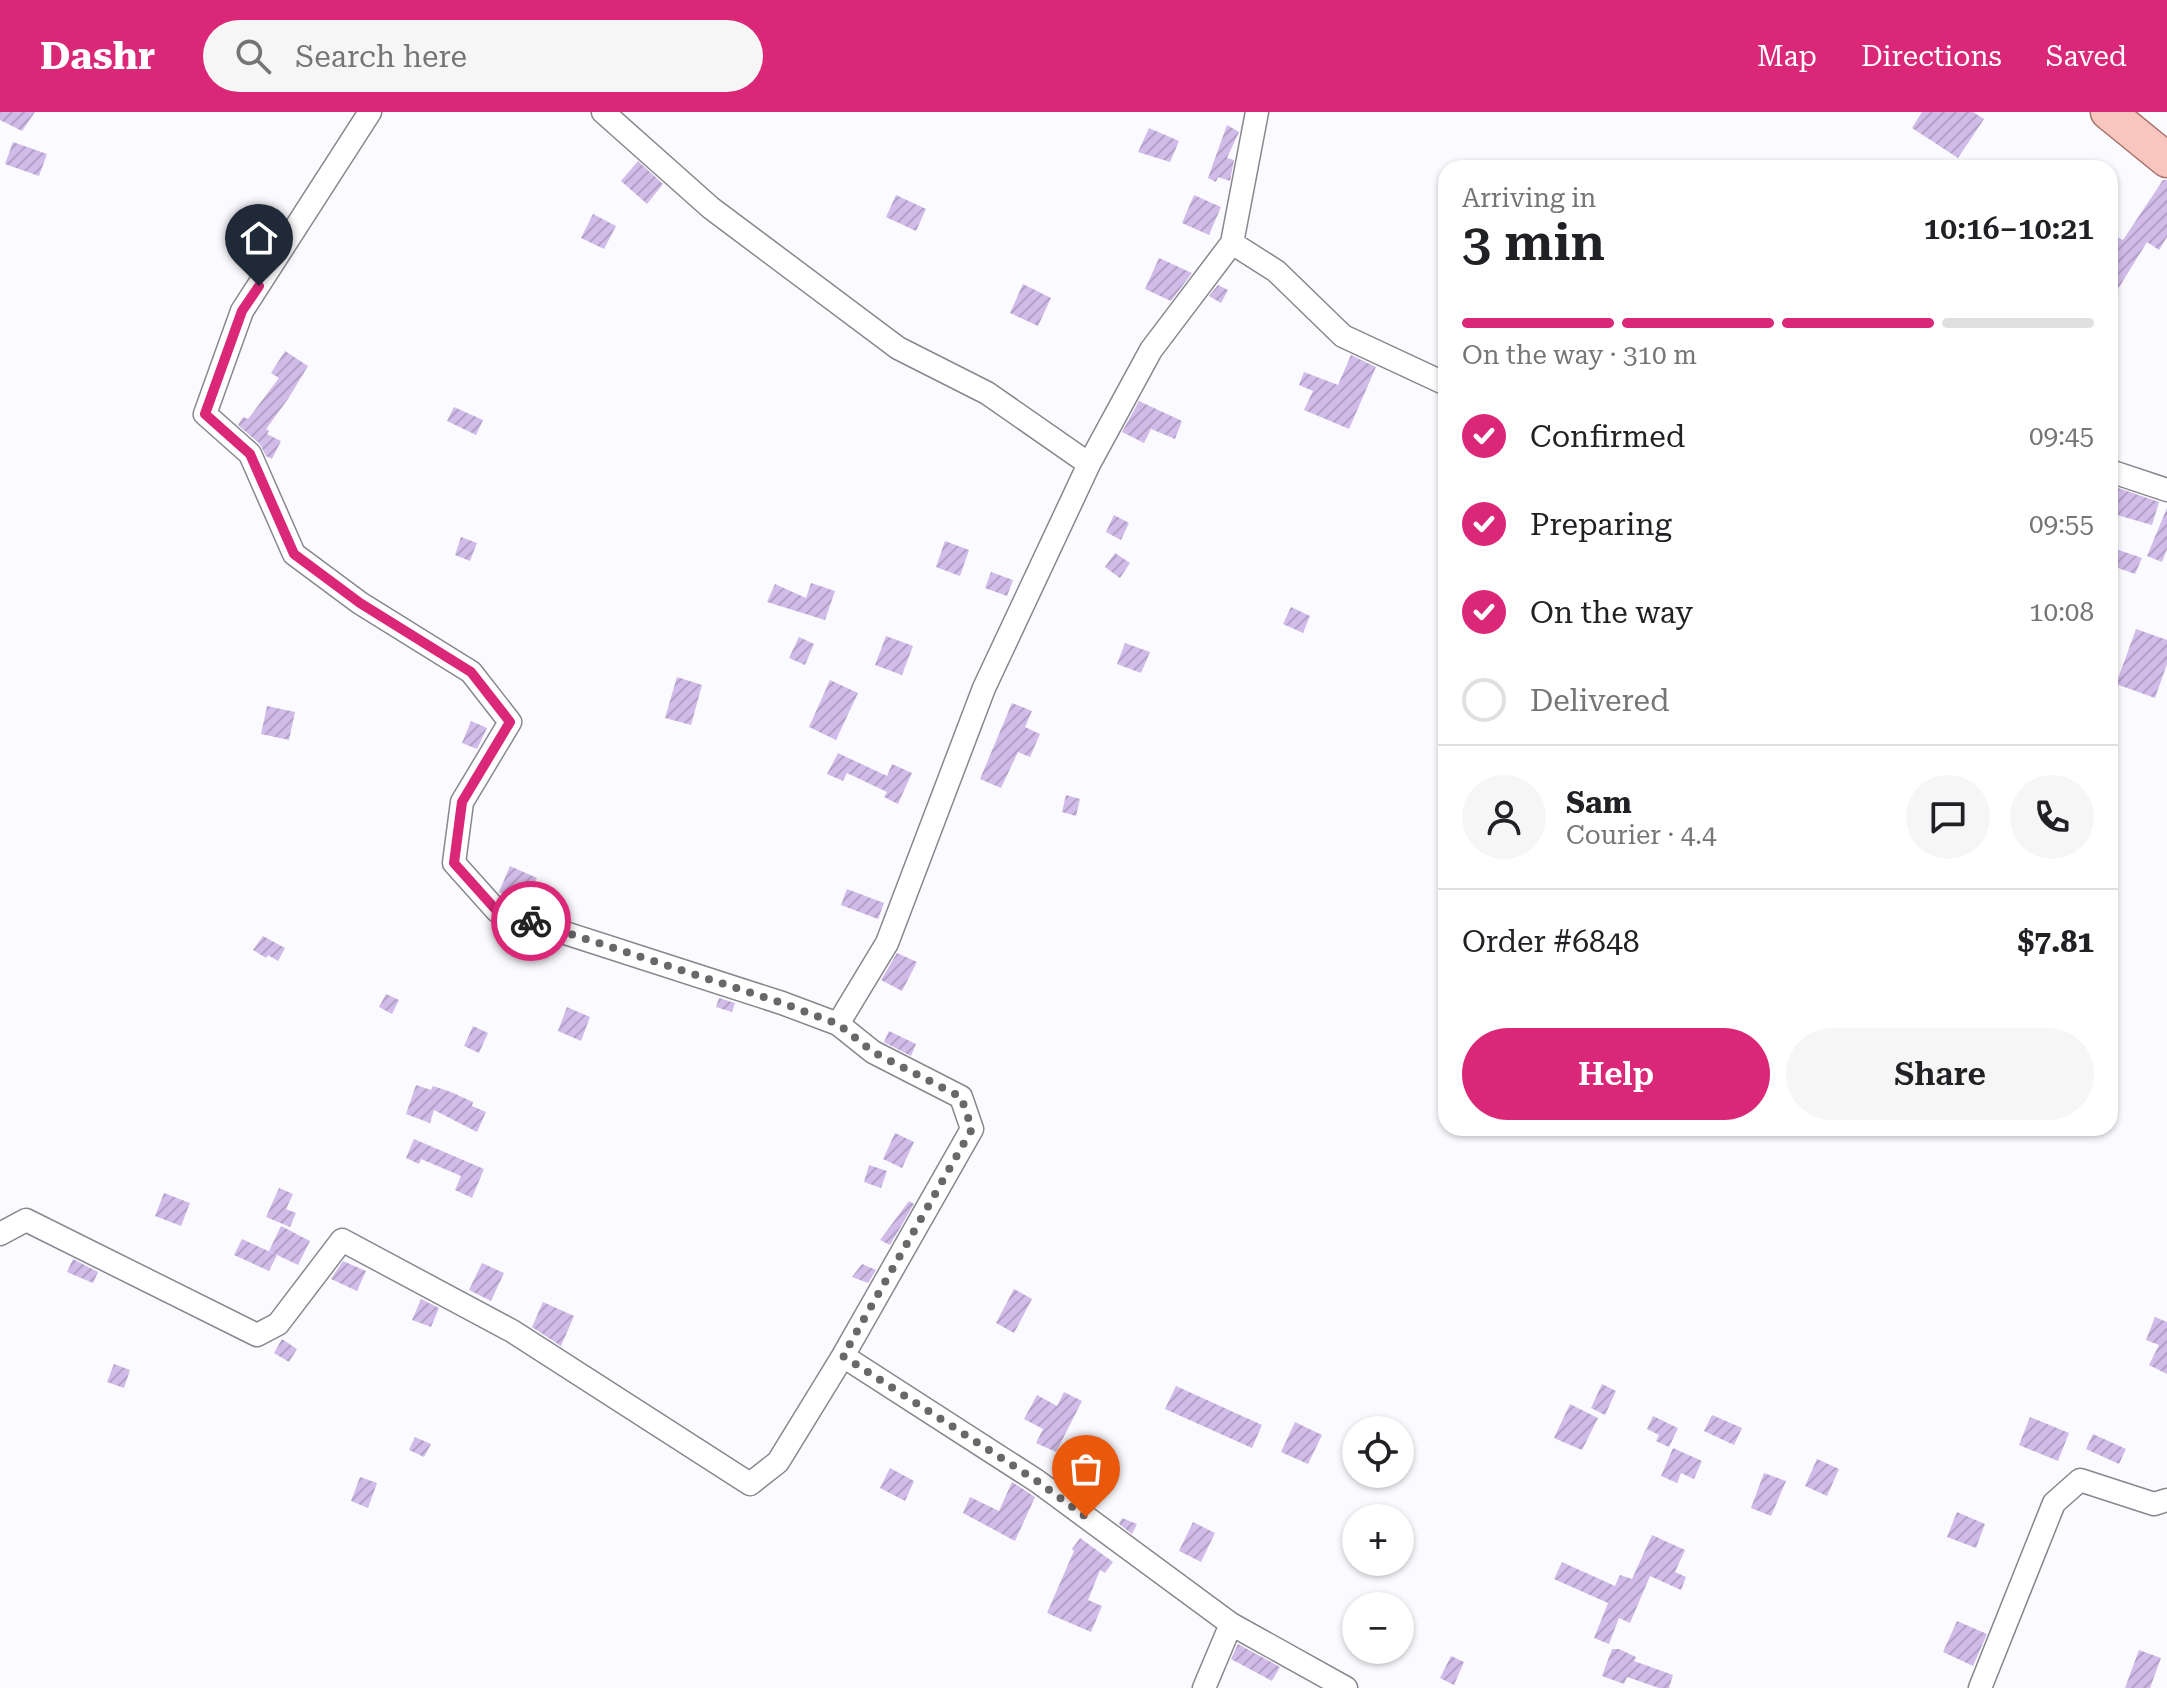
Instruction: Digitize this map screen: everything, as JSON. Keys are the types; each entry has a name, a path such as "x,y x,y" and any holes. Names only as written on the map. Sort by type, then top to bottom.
{"main road":[{"path":"2108,112 2167,160"}],"street":[{"path":"0,1234 26,1220 257,1335 278,1324 342,1240 512,1331 750,1484 778,1462 843,1356 972,1129 961,1097 873,1052 838,1024 497,911 454,863 462,802 510,722 471,672 360,603 294,554 250,454 205,414 242,311 341,162 370,112"},
{"path":"603,112 711,208 898,348 987,393 1089,464"},
{"path":"838,1024 887,943 984,688 1089,464 1151,350 1232,243 1257,112"},
{"path":"1232,243 1276,271 1343,336 1438,380"},
{"path":"2118,474 2167,490"},
{"path":"843,1356 1037,1481 1231,1624 1346,1688"},
{"path":"1980,1688 2054,1503 2080,1480 2154,1504 2167,1500"},
{"path":"1204,1688 1231,1624"}],"building":[{"path":"0,112 35,112 22,131 0,120"},
{"path":"1922,112 1973,112 1984,119 1958,158 1912,128"},
{"path":"1227,125 1239,132 1227,158 1234,160 1230,181 1218,177 1216,182 1208,178"},
{"path":"1149,128 1179,141 1170,162 1138,152"},
{"path":"13,142 47,154 39,176 5,164"},
{"path":"638,161 663,184 647,204 621,181"},
{"path":"2163,180 2167,180 2167,237 2159,250 2147,242 2118,289 2118,238 2123,240"},
{"path":"896,195 926,209 916,231 886,217"},
{"path":"1194,195 1221,207 1209,235 1182,223"},
{"path":"593,214 616,226 604,249 581,238"},
{"path":"1159,258 1192,273 1171,301 1145,289"},
{"path":"1023,284 1051,298 1038,326 1010,313"},
{"path":"1218,285 1228,290 1221,303 1209,296"},
{"path":"285,351 308,366 266,429 269,431 267,434 281,441 272,459 238,425 243,417 248,419 279,378 271,373"},
{"path":"1351,355 1376,367 1349,429 1304,410 1313,391 1299,385 1304,372 1338,385"},
{"path":"1139,401 1182,421 1175,439 1151,429 1144,443 1122,432"},
{"path":"454,407 483,420 476,435 447,421"},
{"path":"2118,488 2159,502 2152,525 2118,515"},
{"path":"2167,508 2167,549 2162,562 2147,556"},
{"path":"1114,515 1129,523 1121,540 1106,532"},
{"path":"461,537 477,543 470,561 455,555"},
{"path":"945,541 969,550 960,576 936,567"},
{"path":"2118,550 2142,558 2135,574 2118,568"},
{"path":"1115,553 1130,563 1120,578 1105,567"},
{"path":"991,572 1013,580 1007,596 985,588"},
{"path":"811,583 835,591 825,620 767,602 775,584 806,598"},
{"path":"1291,607 1310,616 1303,633 1283,624"},
{"path":"2136,629 2167,640 2167,664 2155,698 2118,685"},
{"path":"886,636 913,646 902,675 875,665"},
{"path":"799,637 814,644 805,665 789,658"},
{"path":"1125,643 1150,652 1141,673 1117,664"},
{"path":"677,677 702,685 691,725 665,718"},
{"path":"830,680 858,693 836,740 809,727"},
{"path":"1012,703 1032,711 1025,727 1040,734 1030,757 1018,752 1001,788 980,779"},
{"path":"267,706 295,712 289,740 261,734"},
{"path":"471,721 487,728 477,749 462,743"},
{"path":"838,753 887,776 892,764 912,773 898,804 884,797 887,792 847,773 843,781 827,774"},
{"path":"1066,795 1080,799 1076,816 1062,812"},
{"path":"510,866 537,878 525,905 499,892"},
{"path":"847,889 884,903 878,919 841,905"},
{"path":"263,936 285,948 278,961 253,950"},
{"path":"897,953 917,962 902,991 881,980"},
{"path":"386,994 399,1000 392,1014 379,1007"},
{"path":"719,998 735,1003 732,1012 716,1007"},
{"path":"567,1007 590,1017 581,1041 558,1031"},
{"path":"473,1026 488,1033 479,1053 464,1046"},
{"path":"889,1031 916,1044 911,1056 884,1042"},
{"path":"416,1085 451,1092 486,1112 477,1132 434,1110 430,1123 406,1114"},
{"path":"895,1133 914,1142 902,1168 883,1159"},
{"path":"414,1139 484,1169 472,1198 455,1190 461,1176 421,1159 419,1164 406,1158"},
{"path":"869,1165 887,1171 881,1188 864,1182"},
{"path":"279,1188 293,1194 286,1209 296,1213 290,1227 266,1217"},
{"path":"164,1193 190,1203 181,1226 155,1216"},
{"path":"909,1201 914,1204 890,1245 880,1240"},
{"path":"281,1226 310,1241 298,1265 269,1251"},
{"path":"242,1239 277,1255 269,1271 234,1255"},
{"path":"73,1259 98,1272 93,1283 67,1272"},
{"path":"343,1261 366,1271 357,1291 331,1279"},
{"path":"482,1263 504,1273 491,1301 469,1290"},
{"path":"862,1264 876,1270 868,1283 852,1277"},
{"path":"1014,1289 1032,1299 1014,1333 996,1323"},
{"path":"421,1299 439,1308 431,1327 412,1320"},
{"path":"543,1302 574,1316 561,1346 532,1327"},
{"path":"2155,1317 2167,1322 2167,1374 2149,1365 2159,1345 2146,1340"},
{"path":"282,1339 297,1349 289,1362 274,1353"},
{"path":"114,1364 130,1370 124,1388 107,1382"},
{"path":"1602,1384 1616,1391 1605,1415 1591,1408"},
{"path":"1176,1386 1262,1425 1252,1448 1165,1409"},
{"path":"1064,1392 1082,1401 1056,1452 1036,1443 1043,1429 1024,1419 1037,1395 1057,1406"},
{"path":"1570,1404 1598,1418 1582,1450 1554,1438"},
{"path":"1712,1415 1742,1428 1734,1445 1704,1431"},
{"path":"1653,1416 1678,1428 1669,1447 1656,1441 1659,1435 1647,1429"},
{"path":"2030,1417 2069,1433 2058,1461 2019,1445"},
{"path":"1295,1422 1322,1435 1308,1464 1281,1452"},
{"path":"2093,1434 2126,1449 2119,1464 2086,1449"},
{"path":"415,1437 431,1444 424,1457 409,1450"},
{"path":"1097,1444 1113,1450 1103,1476 1087,1470"},
{"path":"1673,1448 1702,1461 1694,1479 1681,1473 1677,1483 1661,1476"},
{"path":"1817,1459 1839,1469 1827,1496 1805,1486"},
{"path":"890,1468 914,1481 905,1501 880,1488"},
{"path":"1764,1473 1786,1481 1771,1516 1751,1508"},
{"path":"360,1477 377,1483 368,1508 351,1501"},
{"path":"1012,1482 1035,1497 1015,1541 963,1513 970,1497 999,1511"},
{"path":"1957,1512 1985,1524 1976,1548 1947,1537"},
{"path":"1122,1518 1137,1524 1132,1534 1119,1524"},
{"path":"1193,1522 1215,1533 1201,1562 1179,1551"},
{"path":"1652,1535 1685,1550 1675,1572 1686,1577 1681,1590 1650,1576 1630,1623 1619,1618 1609,1644 1594,1638 1608,1603 1554,1579 1562,1562 1615,1586 1620,1575 1632,1579"},
{"path":"1080,1538 1113,1562 1105,1573 1100,1570 1088,1600 1102,1606 1091,1632 1047,1613 1074,1551 1072,1549"},
{"path":"1957,1621 1987,1634 1973,1666 1943,1652"},
{"path":"1238,1644 1280,1667 1272,1681 1231,1659"},
{"path":"1612,1649 1619,1649 1636,1657 1634,1661 1673,1675 1669,1688 1659,1688 1627,1677 1624,1684 1602,1676"},
{"path":"2139,1650 2161,1658 2150,1688 2125,1688"},
{"path":"1451,1656 1464,1662 1454,1685 1440,1678"}],"way so far":[{"path":"531,921 838,1024 873,1052 961,1097 972,1129 843,1356 1037,1481 1086,1517"}],"route":[{"path":"259,286 242,311 205,414 250,454 294,554 360,603 471,672 510,722 462,802 454,863 497,911 531,921"}]}
